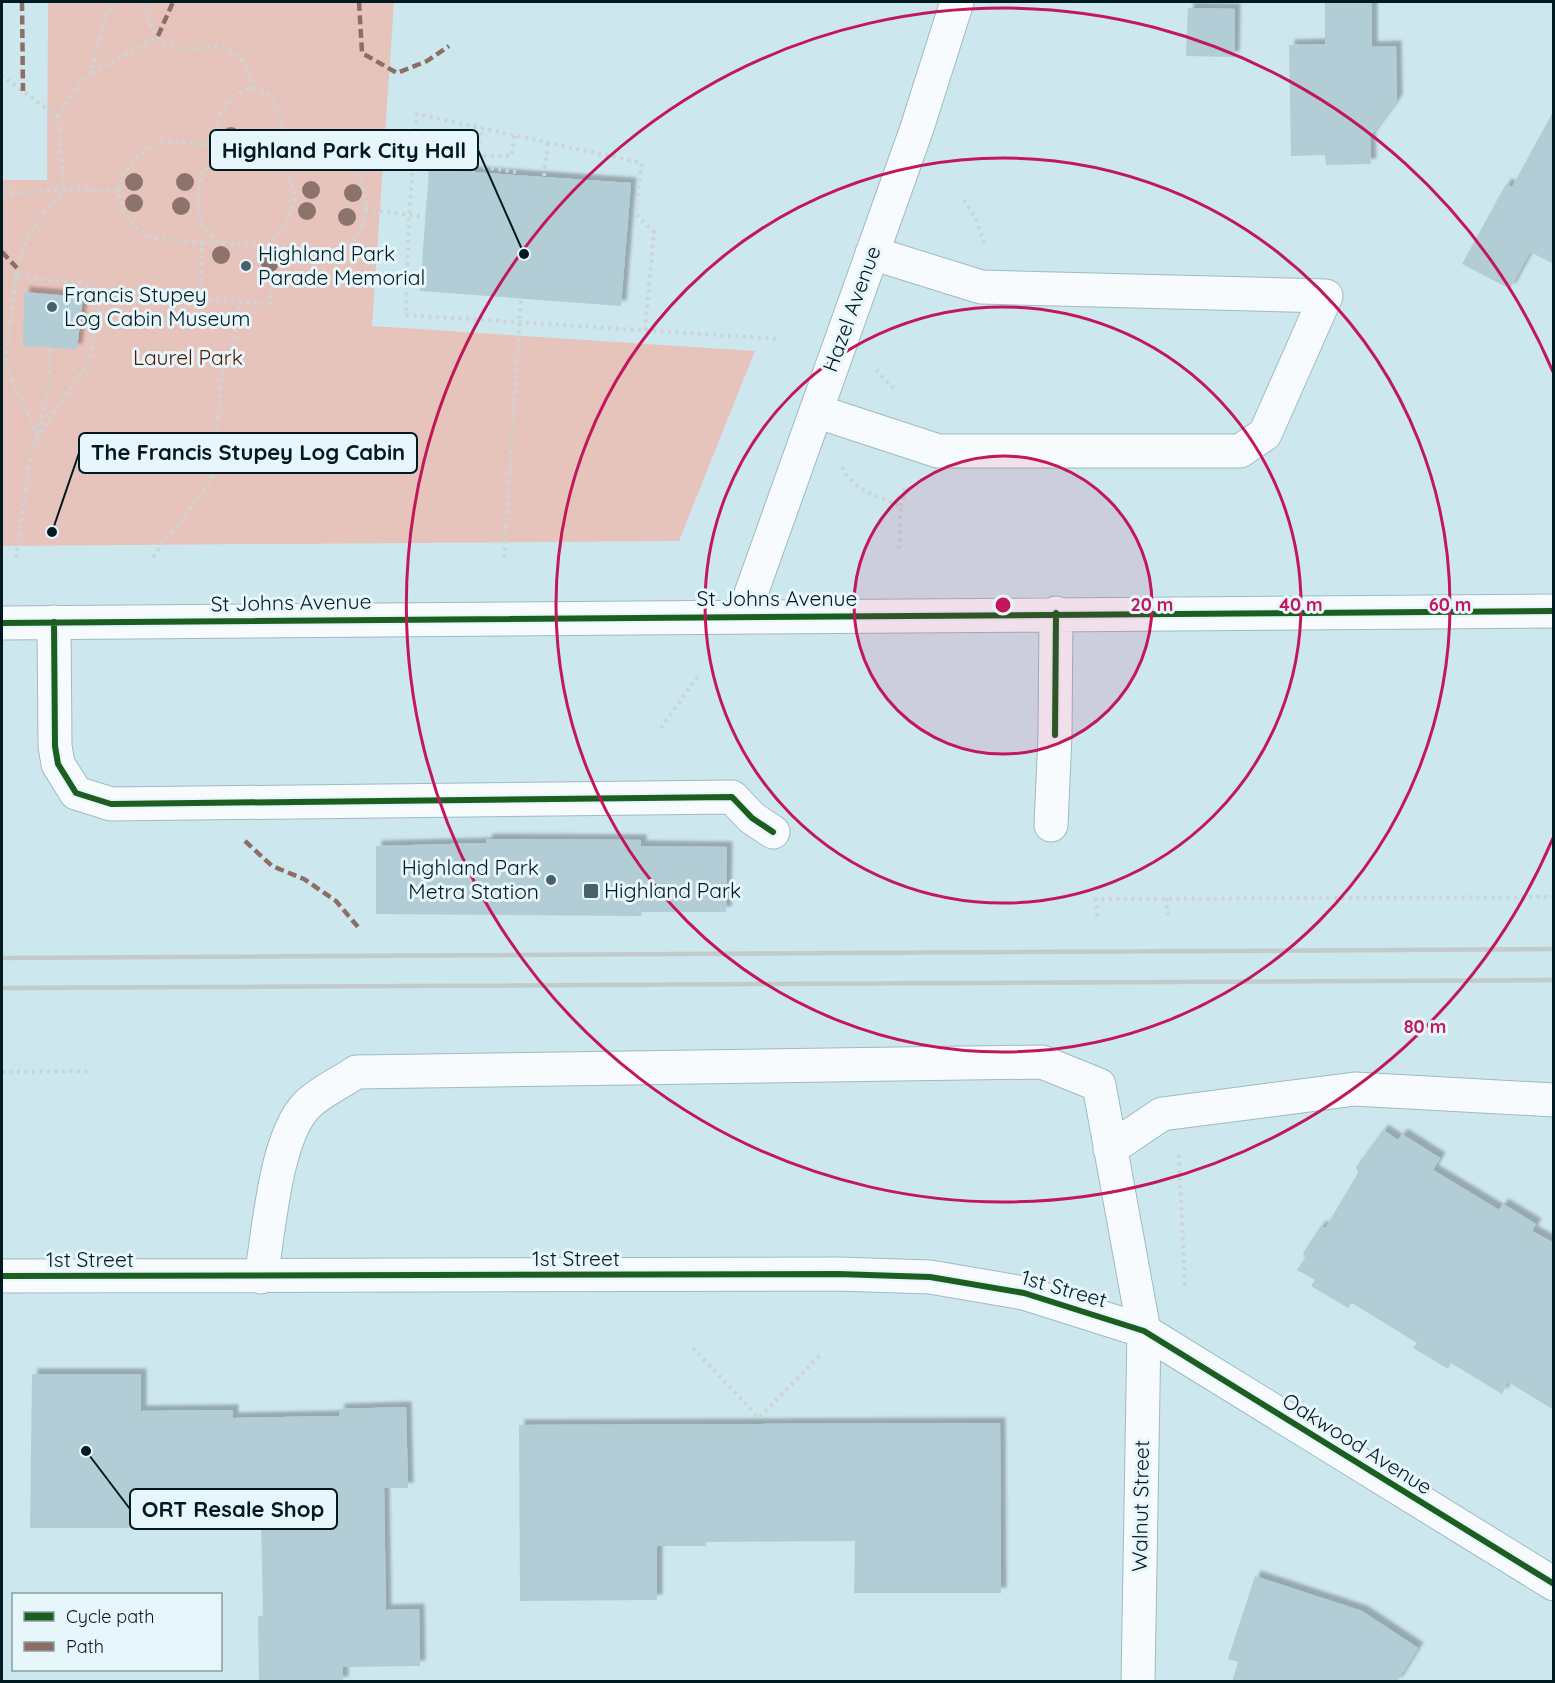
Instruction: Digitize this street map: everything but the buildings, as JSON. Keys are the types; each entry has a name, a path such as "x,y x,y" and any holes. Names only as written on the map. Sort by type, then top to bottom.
{"street":[{"name":"Hazel Avenue","path":"743,616 917,128 957,2"},
{"path":"816,411 938,451 1240,452 1265,434 1326,296 981,287 872,253"},
{"name":"St Johns Avenue","path":"2,623 1056,613 1554,611"},
{"path":"1051,825 1055,735 1056,613"},
{"path":"54,622 55,746 58,764 76,793 111,804 732,797 752,818 773,832"},
{"name":"Walnut Street","path":"261,1277 279,1168 289,1134 307,1106 356,1072 1042,1062 1099,1085 1144,1331 1138,1682"},
{"path":"1110,1149 1162,1114 1355,1089 1554,1100"},
{"name":"1st Street","path":"2,1276 838,1274 930,1277 1024,1293 1144,1331"},
{"name":"Oakwood Avenue","path":"1144,1331 1554,1584"}],"path":[{"path":"92,73 105,17 116,2"},
{"path":"146,2 146,17 154,34 166,43 184,49 228,49 241,59 249,72 252,88"},
{"path":"38,436 5,365 16,276 28,237 64,189 58,117 76,88 92,73 158,36"},
{"path":"2,76 58,117"},
{"path":"215,145 219,115 236,93 252,88 265,93 277,103 282,118 281,143 273,154"},
{"path":"645,330 654,232 635,213 642,164 417,114 409,215 406,315 780,339"},
{"path":"473,172 482,128"},
{"path":"515,136 511,156 484,156 482,167 516,172"},
{"path":"266,246 287,222 295,198 288,170 273,154 264,149 160,141 138,156 123,175 118,190 123,211 135,228 152,238 332,251 348,245 359,232 365,209 366,195 359,177 348,166 332,157 273,154"},
{"path":"544,176 548,143"},
{"path":"218,243 202,224 197,199 202,173 230,146"},
{"path":"2,187 15,192"},
{"path":"2,195 64,189 118,190"},
{"path":"365,209 425,217"},
{"path":"202,243 200,299 270,304 277,247"},
{"path":"16,276 76,282 102,290 90,359 38,436"},
{"path":"504,558 521,299"},
{"path":"153,557 211,481 223,368 235,337 240,302"},
{"path":"16,558 29,466 48,392 50,348"},
{"path":"838,458 847,479 873,495 901,506 899,554"},
{"path":"661,728 700,673"},
{"path":"1097,916 1096,899 1554,897"},
{"path":"1166,898 1168,915"},
{"path":"2,1072 91,1071"},
{"path":"1177,1112 1185,1287"},
{"path":"693,1348 759,1418 820,1355"}],"green space":[{"name":"Laurel Park","path":"48,2 394,2 372,326 755,351 679,541 2,546 2,180 47,180"}],"railway":[{"path":"2,958 1554,949"},
{"path":"2,988 1554,980"}],"marked path":[{"path":"22,2 23,91"},
{"path":"158,36 173,2"},
{"path":"359,2 362,53 397,73 427,61 449,46"},
{"path":"2,252 17,268"},
{"path":"245,841 272,866 304,879 336,901 358,927"}],"cycle path":[{"path":"2,623 1554,611"},
{"path":"1055,735 1056,613"},
{"path":"54,622 55,746 58,764 76,793 111,804 732,797 752,818 773,832"},
{"path":"2,1276 838,1274 930,1277 1024,1293 1144,1331 1554,1584"}],"place":[{"name":"Highland Park City Hall","path":"524,254"},
{"name":"Highland Park Parade Memorial","path":"246,266"},
{"name":"Francis Stupey Log Cabin Museum","path":"52,307"},
{"name":"The Francis Stupey Log Cabin","path":"52,532"},
{"name":"Highland Park Metra Station","path":"551,880"},
{"name":"Highland Park","path":"591,891"},
{"name":"ORT Resale Shop","path":"86,1451"}]}
